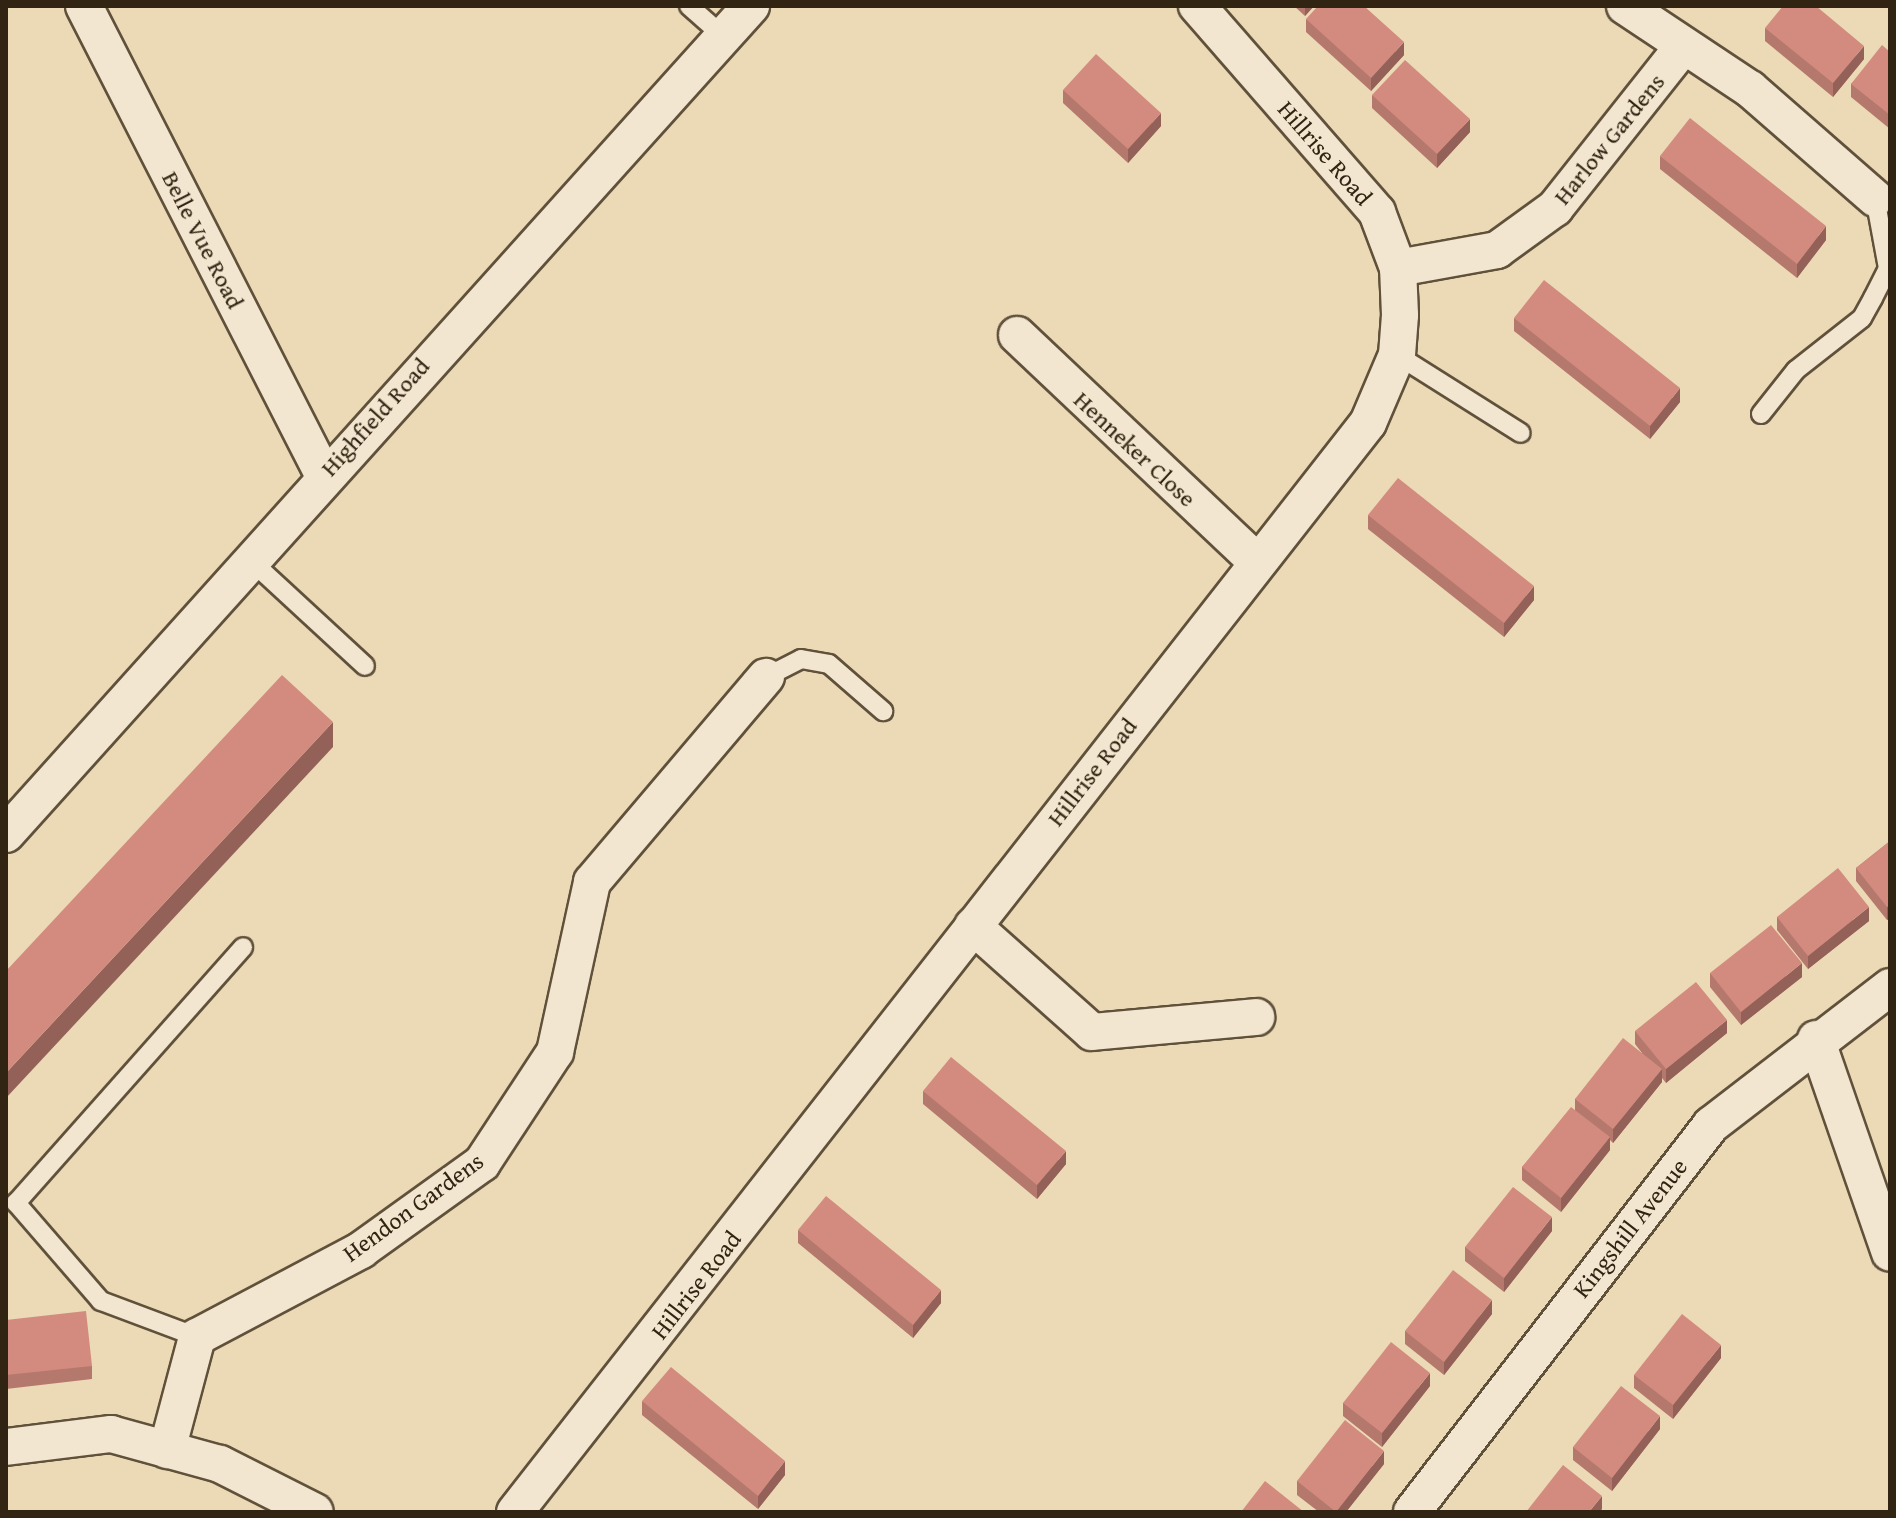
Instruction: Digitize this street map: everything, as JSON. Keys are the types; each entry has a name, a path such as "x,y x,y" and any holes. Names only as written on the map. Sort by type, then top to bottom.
{"street":[{"name":"Belle Vue Road","path":"84,6 323,474"},
{"name":"Highfield Road","path":"6,834 323,474 751,6"},
{"name":"Hillrise Road","path":"515,1512 1256,561 1368,423 1397,355 1398,268 1377,212 1197,6"},
{"name":"Harlow Gardens","path":"1625,6 1682,48 1750,89 1882,200"},
{"name":"Harlow Gardens","path":"1398,268 1497,250 1555,208 1682,48"},
{"name":"Henneker Close","path":"1017,335 1256,561"},
{"name":"Hendon Gardens","path":"197,1337 361,1250 482,1163 555,1052 592,882 766,677"},
{"path":"973,926 1092,1032 1256,1017"},
{"name":"Kingshill Avenue","path":"1412,1512 1711,1125 1816,1039 1890,987"},
{"path":"1816,1039 1890,1253"},
{"path":"167,1450 197,1337"},
{"path":"6,1447 111,1434 220,1464 315,1512"}],"lane":[{"path":"689,6 723,36"},
{"path":"1761,414 1796,370 1862,318 1888,268 1882,200"},
{"path":"1397,355 1521,433"},
{"path":"248,558 365,666"},
{"path":"766,677 801,659 829,664 883,711"},
{"path":"197,1337 101,1301 16,1203 243,947"}],"building":[{"path":"1318,6 1364,6 1404,42 1371,78 1306,19"},
{"path":"1783,6 1816,6 1864,46 1833,83 1765,28"},
{"path":"1882,45 1890,52 1890,115 1851,84"},
{"path":"1096,54 1161,113 1128,149 1063,90"},
{"path":"1405,60 1470,119 1437,154 1372,95"},
{"path":"1690,118 1826,226 1797,264 1660,156"},
{"path":"1544,280 1680,388 1650,426 1514,318"},
{"path":"1398,478 1534,586 1504,623 1368,515"},
{"path":"282,675 333,722 6,1073 6,971"},
{"path":"1890,841 1890,905 1887,907 1856,868"},
{"path":"1838,868 1869,907 1808,956 1777,917"},
{"path":"1771,925 1802,963 1741,1012 1710,973"},
{"path":"1696,982 1727,1020 1666,1069 1635,1031"},
{"path":"1623,1038 1662,1069 1613,1129 1575,1099"},
{"path":"951,1057 1066,1151 1037,1185 923,1091"},
{"path":"1571,1107 1610,1137 1561,1198 1522,1167"},
{"path":"1513,1187 1552,1217 1504,1278 1465,1247"},
{"path":"826,1196 941,1290 913,1325 798,1230"},
{"path":"1453,1270 1492,1300 1444,1362 1405,1331"},
{"path":"86,1311 92,1366 6,1375 6,1320"},
{"path":"1682,1314 1721,1345 1673,1405 1634,1375"},
{"path":"1391,1342 1430,1373 1382,1433 1343,1403"},
{"path":"671,1367 785,1461 758,1496 642,1401"},
{"path":"1621,1386 1660,1416 1612,1478 1573,1447"},
{"path":"1345,1420 1384,1451 1336,1512 1297,1481"},
{"path":"1563,1465 1602,1496 1589,1512 1526,1512"},
{"path":"1265,1481 1304,1512 1241,1512"}]}
